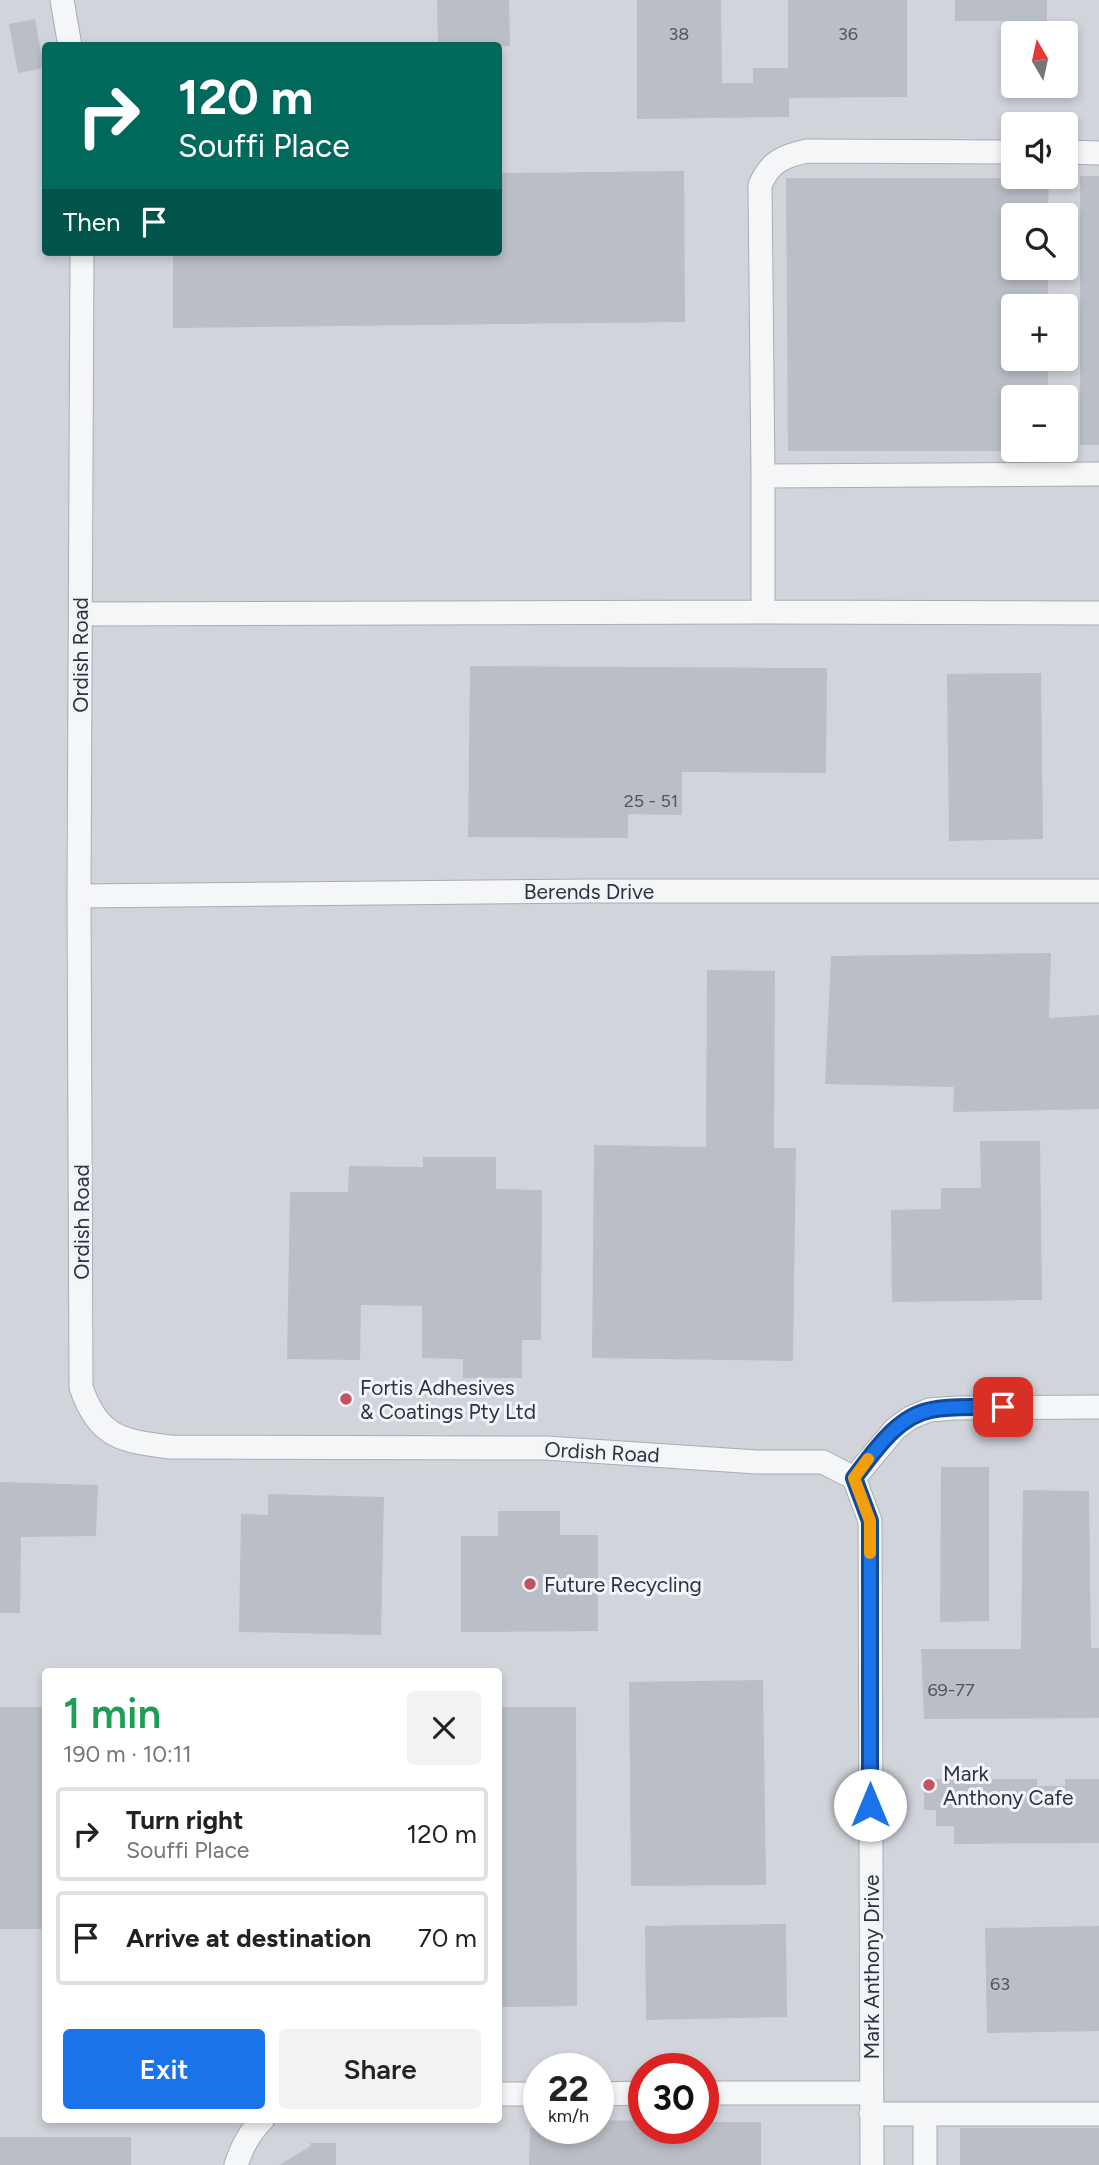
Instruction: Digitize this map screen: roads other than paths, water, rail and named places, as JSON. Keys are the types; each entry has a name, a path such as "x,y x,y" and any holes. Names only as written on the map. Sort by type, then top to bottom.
{"street":[{"path":"62,0 69,42"},
{"path":"763,612 760,185 766,171 775,161 807,151 1001,152"},
{"path":"1078,152 1099,152"},
{"name":"Ordish Road","path":"82,256 79,896 81,1387 89,1412 109,1431 135,1443 170,1447 546,1448 758,1462 822,1462 854,1478"},
{"path":"763,476 1099,474"},
{"path":"81,614 1099,612"},
{"name":"Berends Drive","path":"79,896 590,891 1099,891"},
{"path":"854,1478 895,1429 910,1418 929,1410 1099,1407"},
{"name":"Mark Anthony Drive","path":"854,1478 870,1521 872,2165"},
{"path":"502,2094 523,2094"},
{"path":"719,2094 871,2104 925,2114 1099,2113"},
{"path":"925,2114 925,2165"},
{"path":"236,2165 244,2144 259,2123"}],"place":[{"name":"Fortis Adhesives & Coatings Pty Ltd","path":"346,1399"},
{"name":"Future Recycling","path":"530,1584"},
{"name":"Mark Anthony Cafe","path":"929,1785"}]}
